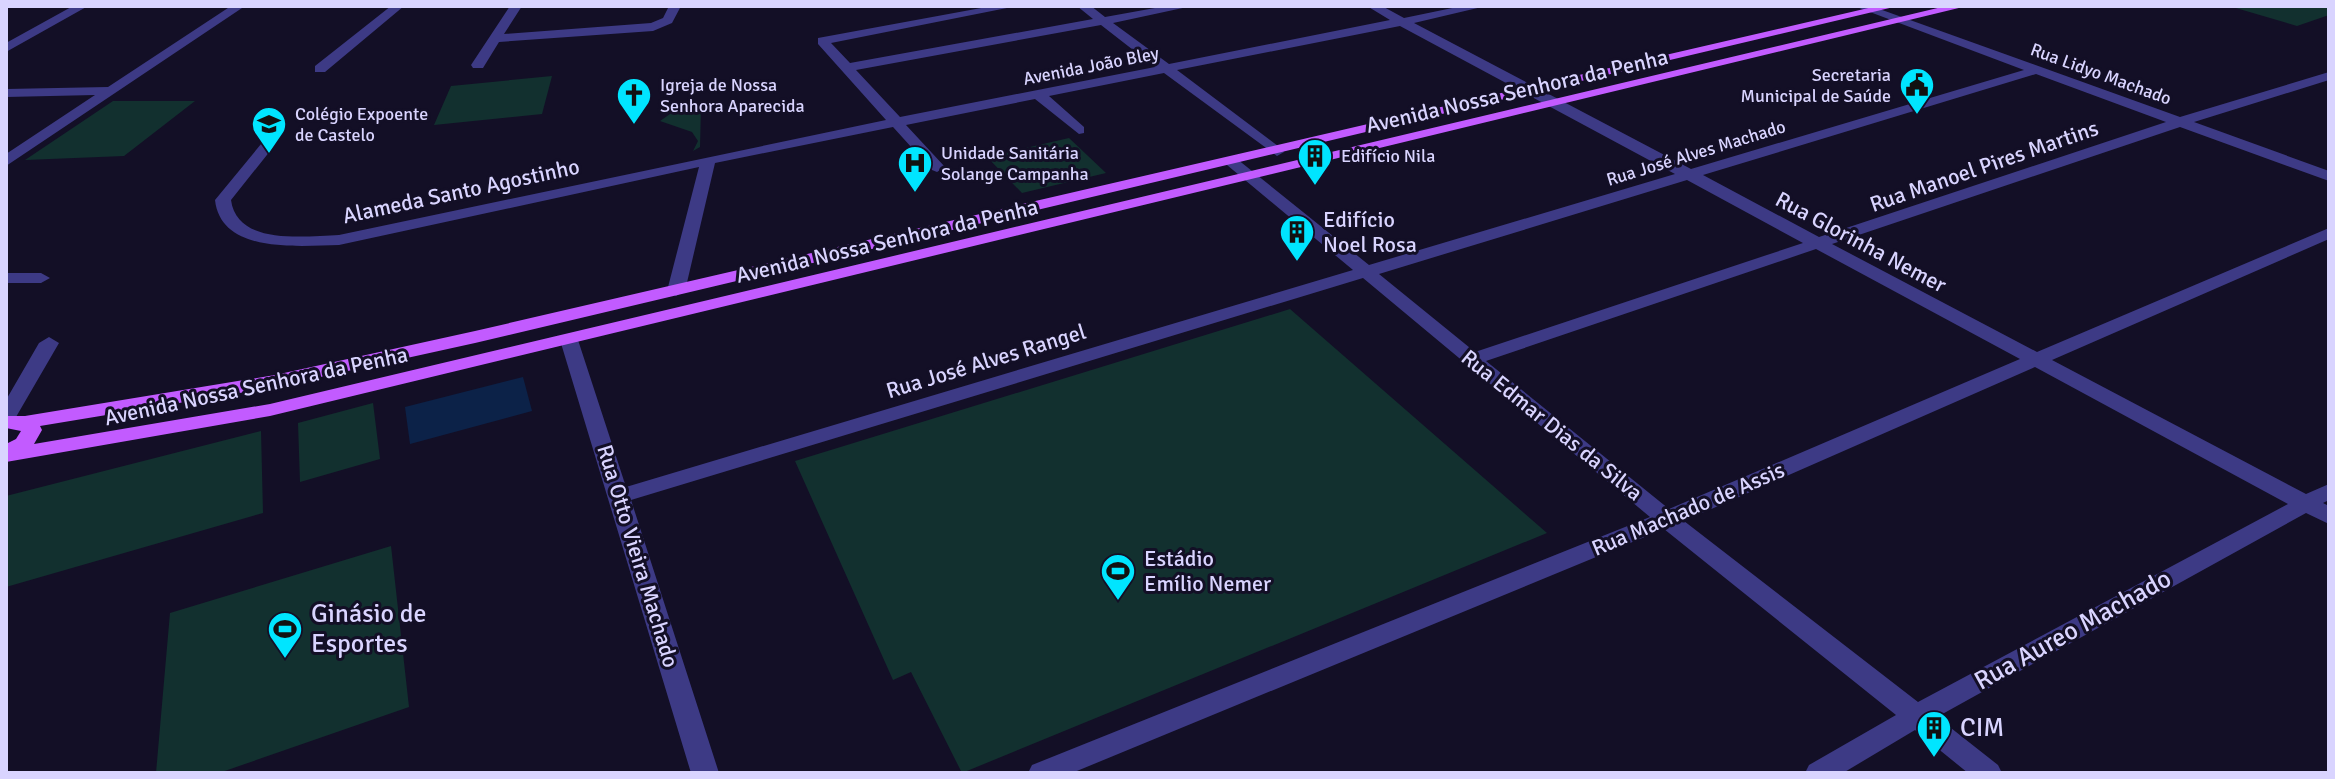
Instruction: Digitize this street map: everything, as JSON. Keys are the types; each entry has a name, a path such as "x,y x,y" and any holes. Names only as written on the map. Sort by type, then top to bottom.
{"main road":[{"name":"Avenida Nossa Senhora da Penha","path":"6,454 270,410 1556,105 1896,13 1961,6"},
{"name":"Avenida Nossa Senhora da Penha","path":"12,420 275,381 1533,92 1866,8 1896,13"},
{"path":"270,410 275,381"},
{"path":"6,454 32,430 12,420"}],"street":[{"path":"6,48 82,6"},
{"path":"6,161 239,6"},
{"path":"320,69 398,6"},
{"path":"478,65 516,6"},
{"path":"496,38 646,28 668,20 675,6"},
{"path":"937,167 822,41 1011,6"},
{"path":"1083,6 1277,152"},
{"path":"846,68 1186,6"},
{"name":"Rua Glorinha Nemer","path":"1373,6 2329,516"},
{"name":"Avenida João Bley","path":"708,160 1480,6"},
{"name":"Rua Lidyo Machado","path":"1896,13 2037,70 2329,176"},
{"name":"Rua José Alves Machado","path":"1366,272 2037,70"},
{"name":"Rua Manoel Pires Martins","path":"1472,359 2180,122 2329,76"},
{"path":"6,93 110,91"},
{"path":"1038,94 1079,130"},
{"name":"Alameda Santo Agostinho","path":"271,141 223,200 222,212 227,222 242,232 286,240 354,237 708,160"},
{"path":"676,291 708,160"},
{"name":"Rua Edmar Dias da Silva","path":"1232,162 1667,519 1988,773"},
{"name":"Rua Machado de Assis","path":"1042,773 1667,519 2329,233"},
{"name":"Rua José Alves Rangel","path":"620,496 1366,272"},
{"path":"6,278 41,278"},
{"name":"Rua Otto Vieira Machado","path":"569,340 705,773"},
{"path":"12,420 49,343"},
{"name":"Rua Aureo Machado","path":"1819,773 1916,716 2329,491"}],"green space":[{"path":"2229,6 2324,6 2329,7 2329,15 2297,26"},
{"path":"552,76 542,114 434,125 451,86"},
{"path":"113,101 195,101 124,156 25,160"},
{"path":"686,103 701,107 700,147 693,151 698,141 692,132 660,121"},
{"path":"1069,138 1106,173 1022,193 987,157"},
{"name":"Estádio Emílio Nemer","path":"1290,309 1547,533 962,773 911,672 893,680 795,461"},
{"path":"373,403 380,459 300,482 298,423"},
{"path":"261,431 263,513 6,587 6,496"},
{"name":"Ginásio de Esportes","path":"391,546 409,707 219,773 156,773 170,613"}],"water":[{"path":"523,377 532,411 410,444 405,407"}],"place":[{"name":"Secretaria Municipal de Saúde","path":"1917,116"},
{"name":"Igreja de Nossa Senhora Aparecida","path":"634,126"},
{"name":"Colégio Expoente de Castelo","path":"269,155"},
{"name":"Edifício Nila","path":"1315,187"},
{"name":"Unidade Sanitária Solange Campanha","path":"915,194"},
{"name":"Edifício Noel Rosa","path":"1297,263"},
{"name":"Estádio Emílio Nemer","path":"1118,602"},
{"name":"Ginásio de Esportes","path":"285,660"},
{"name":"CIM","path":"1934,759"}]}
